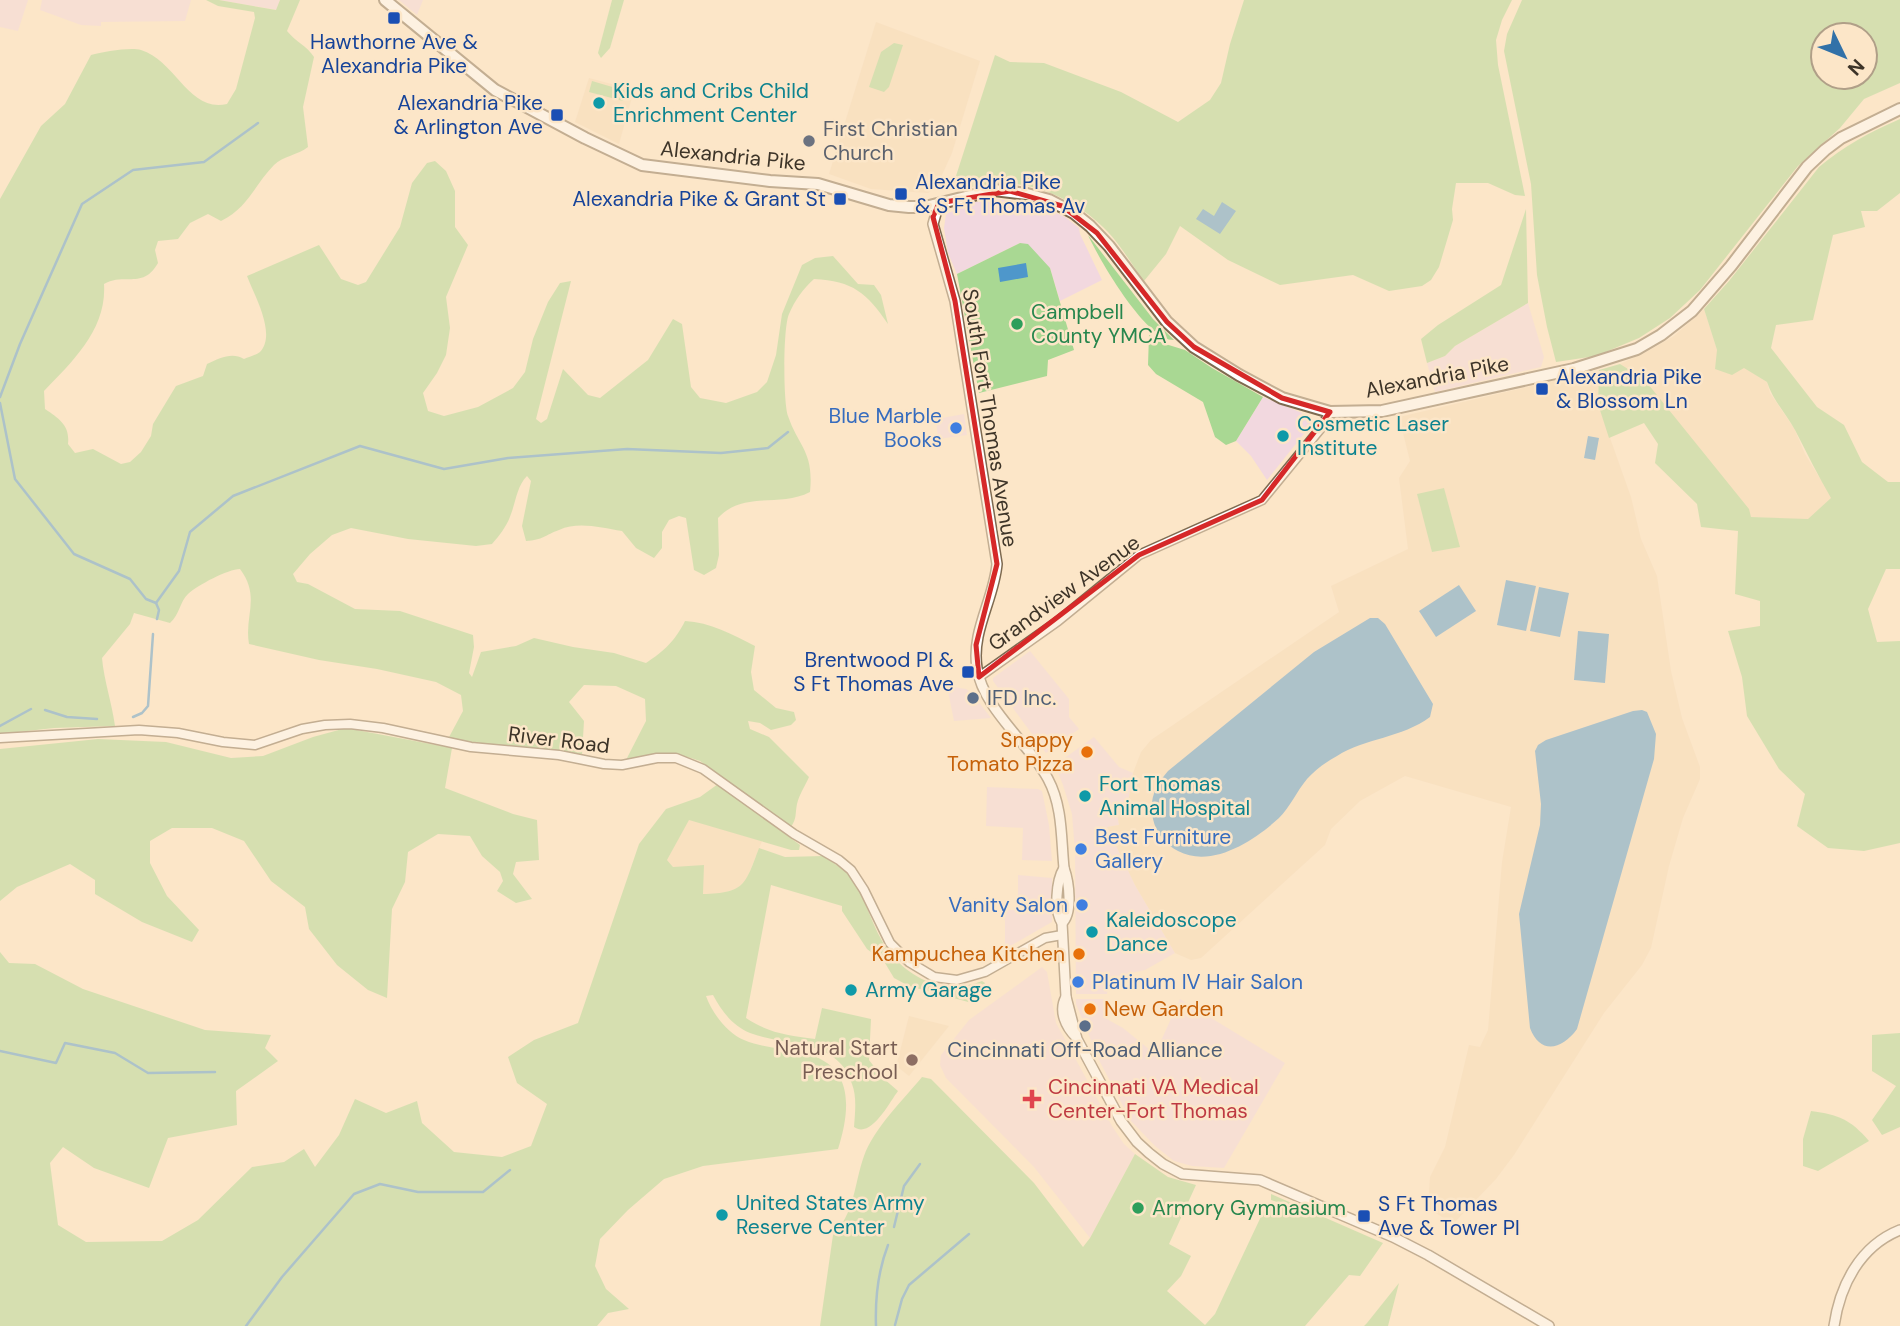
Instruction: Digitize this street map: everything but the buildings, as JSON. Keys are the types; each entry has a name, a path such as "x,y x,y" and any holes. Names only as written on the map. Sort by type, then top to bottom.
{"main road":[{"name":"Alexandria Pike","path":"385,0 495,90 642,165 770,181 818,184 889,205 925,207 997,190 1035,195 1062,205 1090,226 1167,322 1194,347 1282,398 1330,412 1390,409 1574,369 1637,349 1661,335 1692,311 1807,167 1825,150 1841,138 1900,109"},
{"name":"South Fort Thomas Avenue","path":"939,203 933,224 955,301 996,564 993,587 976,645 979,677 985,693 1040,765 1050,783 1060,814 1063,868 1058,877 1058,918 1062,923 1066,997 1077,1038 1126,1129 1137,1142 1171,1169 1192,1176 1243,1178 1269,1184 1415,1247 1549,1326"},
{"path":"1833,1326 1843,1289 1854,1267 1869,1251 1900,1230"}],"street":[{"name":"Grandview Avenue","path":"979,677 1058,621 1139,555 1262,500 1321,428 1330,412"},
{"name":"River Road","path":"0,738 139,730 255,745 302,729 349,724 383,728 471,747 559,755 604,764 622,765 657,758 676,758 703,769 794,834 851,870 890,943 908,962 934,977 957,980 982,973 1045,938 1062,935"}],"highlighted area":[{"path":"1010,191 1062,206 1097,233 1167,322 1194,347 1282,398 1330,412 1262,500 1139,555 979,677 976,645 997,564 955,301 933,217 939,203"}],"shaded area":[{"path":"0,0 28,0 18,31 0,27"},
{"path":"42,0 191,0 185,21 101,22 101,26 81,25 40,10"},
{"path":"219,0 280,0 277,10"},
{"path":"399,0 423,0 417,15"},
{"path":"876,22 980,61 952,153 936,188 928,193 871,189 829,174"},
{"path":"589,78 634,90 619,144 575,122"},
{"path":"998,199 1042,207 1065,217 1079,228 1102,280 1060,301 1050,268 1020,243 957,274 948,253 944,228 946,214 974,202"},
{"path":"1528,303 1544,357 1541,367 1435,392 1427,363 1445,356 1455,346"},
{"path":"1704,309 1717,350 1767,382 1770,393 1794,428 1805,454 1832,498 1808,520 1751,517 1620,364 1674,336"},
{"path":"1599,370 1598,404 1631,497 1641,539 1657,576 1671,671 1682,718 1700,767 1700,779 1683,818 1669,866 1651,948 1642,965 1604,1013 1514,1155 1496,1179 1453,1224 1428,1208 1430,1177 1445,1147 1469,1045 1480,1047 1488,1030 1502,862 1511,807 1405,776 1360,801 1331,829 1325,845 1201,958 1191,960 1175,953 1135,885 1107,827 1119,825 1117,811 1127,809 1133,773 1141,752 1151,740 1339,612 1331,586 1408,549 1399,478 1410,461 1399,417"},
{"path":"1263,397 1302,413 1311,425 1267,480 1251,456 1236,441"},
{"path":"964,414 967,435 938,439 936,419"},
{"path":"1030,651 1069,699 1069,717 1079,729 1046,753 993,681 993,678"},
{"path":"947,686 971,692 991,718 954,721"},
{"path":"1094,737 1119,767 1133,773 1127,809 1118,818 1119,825 1108,827 1135,885 1175,953 1145,970 1109,978 1107,994 1076,994 1075,852 1072,814 1055,765"},
{"path":"987,787 1042,791 1049,825 1052,861 1022,860 1023,828 986,826"},
{"path":"689,819 762,841 746,881 736,889 719,894 703,894 703,872 673,867 667,860"},
{"path":"1018,875 1052,878 1052,922 1005,949 1005,921 1002,910 1018,910"},
{"name":"Cincinnati VA Medical Center-Fort Thomas","path":"1042,967 1047,972 1056,1023 1112,1126 1124,1144 1135,1154 1090,1238 1034,1167 946,1078 940,1065 941,1055 969,1020"},
{"path":"1076,999 1105,999 1105,1018 1123,1028 1155,1054 1180,999 1285,1063 1224,1168 1192,1166 1174,1161 1131,1121 1100,1062 1076,1004"},
{"path":"909,1016 949,1026 909,1076 897,1063"}],"green space":[{"path":"206,0 276,10 280,0 300,0 287,31 314,57 303,107 308,147 274,165 245,203 230,216 221,221 208,214 190,223 178,239 158,241 155,250 158,263 146,276 119,279 104,284 100,315 94,330 77,356 44,391 45,409 63,424 68,444 75,453 93,449 121,464 130,462 141,452 151,436 153,424 176,386 203,376 207,364 230,356 244,359 260,352 265,344 265,325 247,276 319,245 341,279 358,285 366,282 400,227 412,183 427,163 435,161 446,171 455,191 455,227 468,245 446,297 450,328 446,355 423,393 428,411 444,416 478,407 513,388 525,372 533,339 548,302 560,283 571,281 536,419 541,423 547,419 563,369 588,395 600,398 648,360 673,319 682,324 691,387 700,398 726,403 757,392 767,382 776,355 782,314 802,265 815,258 833,256 858,284 874,285 881,295 888,324 873,304 858,291 828,280 814,279 794,304 787,322 785,396 792,427 808,458 810,492 798,497 739,504 728,509 718,518 719,555 716,568 704,575 694,570 686,518 679,516 669,520 662,532 662,548 654,558 636,548 622,531 598,527 567,527 526,541 522,526 531,481 527,476 519,489 507,522 492,544 476,546 408,539 351,528 332,535 310,554 293,574 297,582 308,584 355,609 400,611 473,635 474,647 469,673 472,677 481,652 516,646 534,638 614,653 646,663 668,645 685,621 712,626 755,646 751,672 754,690 776,708 794,712 796,720 791,725 771,730 760,723 748,721 750,729 769,737 809,777 798,801 791,827 700,761 663,754 626,760 646,721 645,699 616,686 584,685 569,702 584,721 582,755 448,739 463,711 461,695 436,682 249,644 250,589 240,569 221,575 193,590 185,597 170,623 134,613 130,624 102,658 115,726 54,728 0,734 0,199 41,126 65,104 91,55 124,49 141,50 164,64 202,101 214,105 227,104 236,89 255,18 254,12 218,6"},
{"path":"612,0 624,0 610,48 601,58 598,53"},
{"path":"1244,0 1512,0 1496,40 1498,65 1525,196 1515,195 1488,183 1456,183 1453,220 1439,267 1431,280 1422,286 1389,291 1353,275 1280,285 1228,260 1180,226 1166,254 1144,281 1098,222 1060,197 1016,184 958,187 955,179 995,55 1010,62 1044,63 1121,92 1178,122 1210,100 1221,83"},
{"path":"1522,0 1900,0 1900,83 1864,99 1840,128 1798,166 1700,290 1670,318 1639,338 1596,356 1556,362 1537,275 1531,184 1504,51 1507,34"},
{"path":"894,43 903,45 889,87 884,92 869,87 881,52"},
{"path":"592,81 626,91 623,101 589,92"},
{"path":"1900,119 1900,193 1877,211 1861,211 1865,227 1833,235 1813,320 1776,325 1771,348 1817,407 1844,425 1862,462 1888,482 1900,482 1900,569 1886,569 1868,609 1877,642 1900,641 1900,843 1864,851 1828,848 1797,826 1805,794 1779,769 1747,716 1742,677 1728,631 1760,626 1760,601 1735,594 1738,531 1701,527 1697,504 1655,463 1658,444 1644,423 1609,438 1598,404 1599,370 1620,364 1644,379 1749,509 1751,517 1808,519 1831,498 1767,382 1744,368 1732,375 1715,369 1717,350 1704,309 1819,167 1858,140"},
{"path":"1526,209 1528,303 1455,346 1445,356 1427,363 1421,339 1501,285"},
{"path":"1088,235 1153,319 1174,340 1163,337 1137,314 1102,262"},
{"name":"Campbell County YMCA","path":"1020,243 1028,244 1050,268 1074,350 1048,360 1047,376 979,393 957,274"},
{"path":"1149,335 1162,343 1185,350 1263,397 1236,441 1226,445 1215,437 1203,402 1156,374 1148,365"},
{"path":"1444,488 1460,547 1432,552 1417,494"},
{"path":"346,728 452,748 445,788 513,814 537,820 539,860 516,862 513,874 532,899 516,903 497,891 503,881 500,872 482,856 470,836 438,834 408,852 405,882 392,909 387,998 368,990 337,965 309,929 305,907 271,881 244,841 212,828 172,828 150,841 150,863 167,896 199,930 192,942 142,922 95,894 95,880 70,864 17,887 0,901 0,749 98,739 166,742 231,758 263,756"},
{"path":"718,784 800,845 799,850 791,850 689,820 667,860 673,867 704,865 703,894 728,892 742,884 759,848 785,857 823,856 853,880 889,952 911,973 924,980 952,986 982,981 985,983 985,991 972,1003 909,986 894,978 885,963 867,949 842,911 842,906 771,885 746,1018 771,1031 815,1039 822,1008 871,1019 869,1060 898,1091 873,1124 867,1128 854,1127 854,1089 845,1069 835,1059 823,1051 750,1033 728,1018 713,995 706,996 721,1022 738,1037 758,1045 803,1053 832,1067 840,1077 844,1090 846,1104 842,1134 838,1149 703,1166 664,1179 600,1239 595,1266 606,1289 629,1309 608,1313 597,1326 0,1326 0,952 9,963 35,964 83,989 205,1030 271,1035 265,1048 278,1061 236,1091 237,1125 168,1138 149,1188 94,1168 63,1147 50,1163 58,1225 86,1242 162,1241 198,1220 252,1167 284,1162 304,1149 315,1167 339,1135 355,1099 386,1113 417,1101 422,1123 454,1152 502,1157 531,1146 547,1104 517,1083 508,1057 534,1040 578,1023 639,844 666,809 700,797"},
{"path":"1900,1033 1900,1127 1882,1135 1872,1120 1896,1086 1872,1071 1872,1035"},
{"path":"922,1077 931,1079 1034,1183 1083,1247 1135,1154 1168,1177 1196,1185 1169,1244 1191,1256 1181,1276 1167,1291 1205,1325 1215,1314 1266,1206 1274,1208 1277,1202 1271,1200 1271,1194 1383,1243 1360,1276 1349,1275 1305,1326 820,1326 833,1235 850,1208 864,1156 882,1124"},
{"path":"1811,1111 1843,1119 1869,1141 1818,1171 1803,1166 1803,1139"},
{"path":"1399,1283 1388,1326 1364,1326 1367,1323"}],"water":[{"path":"1222,202 1236,211 1220,234 1196,219 1203,209 1214,216"},
{"path":"1026,263 1028,277 1000,282 998,268"},
{"path":"1588,436 1599,438 1595,460 1584,458"},
{"path":"1506,580 1536,586 1526,631 1497,625"},
{"path":"1459,585 1476,611 1436,637 1419,611"},
{"path":"1539,587 1569,593 1560,637 1530,631"},
{"path":"1370,618 1378,618 1385,624 1433,704 1430,717 1408,729 1359,745 1325,764 1307,779 1279,818 1258,835 1232,850 1205,857 1191,856 1169,845 1156,829 1152,805 1156,788 1168,771 1314,652"},
{"path":"1578,631 1609,634 1605,683 1574,680"},
{"path":"1642,710 1647,712 1656,734 1654,759 1577,1029 1565,1042 1545,1046 1534,1037 1530,1028 1519,914 1540,825 1541,804 1535,751 1538,745 1546,740"}],"waterway":[{"path":"0,397 20,344 82,204 133,170 204,162 258,123"},
{"path":"0,403 15,479 74,554 130,579 146,599 156,603 159,610 157,619"},
{"path":"156,603 179,571 190,532 233,496 360,446 444,469 508,458 627,449 721,453 768,448 788,432"},
{"path":"133,717 148,706 153,634"},
{"path":"0,726 31,709"},
{"path":"45,710 67,717 97,719"},
{"path":"0,1051 56,1063 65,1043 115,1053 148,1073 215,1072"},
{"path":"894,1227 904,1186 920,1164"},
{"path":"246,1326 282,1277 354,1194 380,1184 418,1192 483,1192 510,1170"},
{"path":"895,1325 909,1285 969,1234"},
{"path":"876,1326 878,1285 888,1245"}],"place":[{"name":"Hawthorne Ave & Alexandria Pike","path":"394,18"},
{"name":"Kids and Cribs Child Enrichment Center","path":"599,103"},
{"name":"Alexandria Pike & Arlington Ave","path":"557,115"},
{"name":"First Christian Church","path":"809,141"},
{"name":"Alexandria Pike & S Ft Thomas Av","path":"901,194"},
{"name":"Alexandria Pike & Grant St","path":"840,199"},
{"name":"Campbell County YMCA","path":"1017,324"},
{"name":"Alexandria Pike & Blossom Ln","path":"1542,389"},
{"name":"Blue Marble Books","path":"956,428"},
{"name":"Cosmetic Laser Institute","path":"1283,436"},
{"name":"Brentwood Pl & S Ft Thomas Ave","path":"968,672"},
{"name":"IFD Inc.","path":"973,698"},
{"name":"Snappy Tomato Pizza","path":"1087,752"},
{"name":"Fort Thomas Animal Hospital","path":"1085,796"},
{"name":"Best Furniture Gallery","path":"1081,849"},
{"name":"Vanity Salon","path":"1082,905"},
{"name":"Kaleidoscope Dance","path":"1092,932"},
{"name":"Kampuchea Kitchen","path":"1079,954"},
{"name":"Platinum IV Hair Salon","path":"1078,982"},
{"name":"Army Garage","path":"851,990"},
{"name":"New Garden","path":"1090,1009"},
{"name":"Cincinnati Off-Road Alliance","path":"1085,1026"},
{"name":"Natural Start Preschool","path":"912,1060"},
{"name":"Cincinnati VA Medical Center-Fort Thomas","path":"1032,1099"},
{"name":"Armory Gymnasium","path":"1138,1208"},
{"name":"United States Army Reserve Center","path":"722,1215"},
{"name":"S Ft Thomas Ave & Tower Pl","path":"1364,1216"}]}
